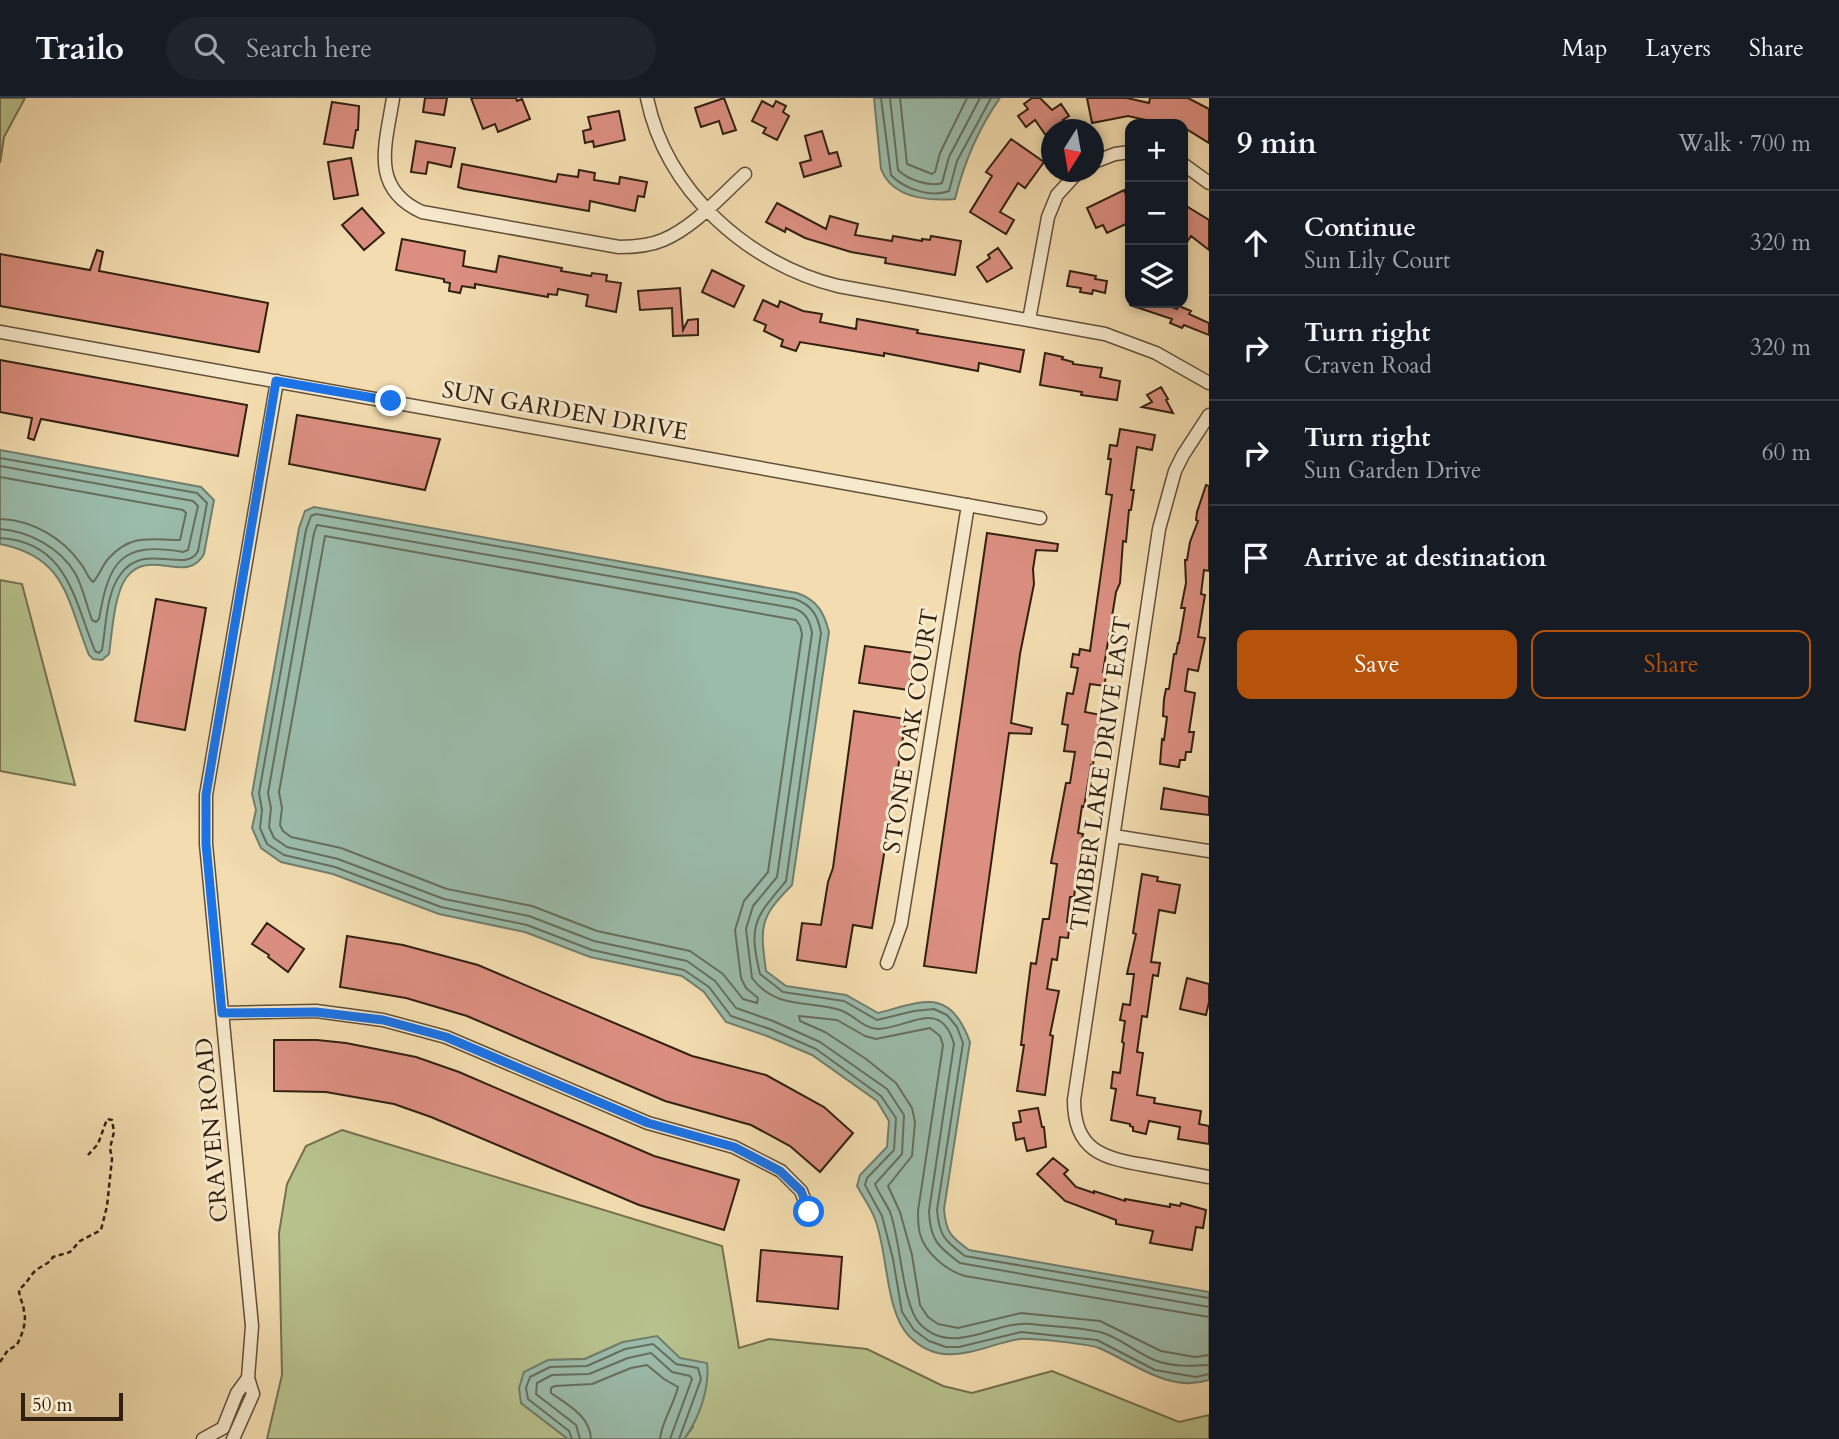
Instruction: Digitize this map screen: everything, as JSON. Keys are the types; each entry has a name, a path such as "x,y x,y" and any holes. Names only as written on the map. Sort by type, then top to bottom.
{"street":[{"path":"393,98 384,160 390,186 398,197 422,212 619,247 643,246 662,241 679,232 745,174"},
{"path":"648,98 666,151 680,174 707,208 746,246 780,265 820,282 1105,334 1138,345 1209,383"},
{"path":"1104,158 1125,152"},
{"path":"1188,168 1209,183"},
{"path":"1029,320 1048,217 1056,195 1068,182"},
{"name":"SUN GARDEN DRIVE","path":"0,332 1040,518"},
{"name":"CRAVEN ROAD","path":"237,1438 253,1394 248,1378 252,1326 206,844 206,795 276,381"},
{"name":"TIMBER LAKE DRIVE EAST","path":"1209,415 1175,471 1159,529 1074,1100 1076,1127 1088,1146 1100,1154 1119,1161 1209,1177"},
{"name":"STONE OAK COURT","path":"887,963 901,924 968,505"},
{"path":"1114,836 1209,850"},
{"path":"222,1013 316,1012 383,1020 446,1037 648,1123 734,1147 780,1171 801,1191 809,1212"},
{"name":"CRAVEN ROAD","path":"223,1427 237,1393 248,1378"},
{"path":"204,1439 223,1427 237,1438"}],"path":[{"path":"0,1362 8,1350 17,1345 23,1331 26,1318 19,1299 19,1289 27,1284 35,1271 49,1264 53,1257 70,1252 80,1241 101,1230 107,1206 112,1159 112,1120 107,1119 98,1144 88,1155"}],"green space":[{"path":"0,98 25,98 4,137 0,163"},
{"path":"0,580 22,584 75,785 0,771"},
{"path":"342,1130 722,1246 739,1348 769,1339 867,1349 943,1386 972,1393 1052,1371 1179,1422 1209,1415 1209,1439 684,1439 693,1427 680,1358 623,1342 585,1359 548,1360 521,1403 568,1439 267,1439 282,1375 279,1233 287,1184 306,1146"}],"water":[{"path":"874,98 1000,98 973,147 955,199 912,196 902,192 886,179 881,169"},
{"path":"0,450 201,487 214,500 204,554 197,563 188,567 146,565 135,569 126,578 116,604 109,654 102,660 93,659 89,655 69,600 52,571 39,559 22,550 0,544"},
{"path":"314,507 797,593 815,603 825,618 829,632 792,885 773,906 764,924 766,971 786,986 846,995 878,1013 922,1002 934,1002 944,1005 954,1013 970,1042 944,1209 950,1234 969,1250 1209,1292 1209,1380 1180,1383 1166,1380 1099,1348 1036,1339 1020,1339 949,1354 922,1347 909,1336 895,1312 879,1232 857,1186 860,1175 887,1147 889,1121 877,1101 812,1055 726,1022 704,992 682,976 590,957 525,932 439,914 333,874 281,862 261,848 252,828 256,810 252,794 299,528 305,511"},
{"path":"657,1336 680,1358 707,1363 707,1383 702,1403 684,1439 568,1439 521,1403 519,1388 524,1372 548,1360 585,1359 623,1342"}],"building":[{"path":"425,98 447,98 444,115 423,112"},
{"path":"471,98 522,99 530,119 498,132 495,124 483,129"},
{"path":"724,98 736,130 723,134 719,121 701,127 695,108"},
{"path":"1032,98 1040,98 1052,110 1061,104 1069,116 1064,119 1041,119 1041,128 1035,120 1026,127 1018,116 1028,109 1024,104"},
{"path":"1087,98 1127,98 1149,103 1150,98 1188,98 1209,109 1209,143 1188,130 1188,119 1142,119 1128,116 1104,121 1091,119"},
{"path":"762,101 773,107 776,101 786,106 783,112 789,116 777,140 763,133 766,128 752,121"},
{"path":"332,102 359,106 358,130 353,148 324,144"},
{"path":"619,111 625,140 594,147 593,141 585,143 583,131 591,129 588,117"},
{"path":"822,131 829,154 837,152 841,166 804,177 800,163 811,160 805,136"},
{"path":"1011,139 1041,160 1041,166 1025,188 1018,183 1000,212 1014,220 1006,234 970,212 992,176 986,172"},
{"path":"416,141 455,148 451,167 428,162 426,174 411,172"},
{"path":"351,158 358,195 334,199 328,162"},
{"path":"462,164 556,182 558,174 578,177 579,170 595,173 594,180 619,184 620,177 647,182 644,197 638,196 635,211 590,201 589,211 458,187"},
{"path":"1124,190 1125,224 1107,233 1103,225 1096,228 1087,208"},
{"path":"777,203 826,229 830,216 858,224 855,235 892,241 893,236 922,241 930,240 931,236 961,241 955,275 885,263 886,258 851,252 805,238 786,228 785,232 766,222"},
{"path":"1188,207 1209,220 1209,250 1191,236 1188,240"},
{"path":"362,208 384,233 364,250 342,225"},
{"path":"402,239 465,251 463,266 496,272 499,256 562,268 561,271 591,276 592,273 607,275 606,281 621,283 616,312 586,306 588,295 558,289 557,295 548,294 548,297 475,284 475,288 462,286 460,293 449,291 450,283 444,282 444,279 396,270"},
{"path":"998,248 1012,268 987,282 977,267"},
{"path":"97,250 103,252 99,271 268,303 259,352 0,306 0,254 90,270"},
{"path":"712,270 744,286 734,307 702,292"},
{"path":"1070,271 1107,281 1105,293 1093,290 1092,294 1080,292 1081,288 1067,286"},
{"path":"680,288 683,330 688,320 698,319 698,335 673,336 672,308 640,310 638,291"},
{"path":"763,300 778,307 780,301 803,311 822,314 820,322 856,329 857,319 918,330 917,333 1024,350 1020,372 979,363 978,371 884,353 884,356 800,342 796,351 781,346 783,340 764,331 766,325 754,320"},
{"path":"1139,308 1184,308 1191,311 1189,314 1209,323 1209,335 1184,325 1182,328 1170,323 1172,319"},
{"path":"1045,353 1063,357 1062,359 1073,364 1102,368 1100,377 1120,381 1117,400 1040,385"},
{"path":"0,360 247,405 238,456 41,419 34,440 28,438 32,418 0,412"},
{"path":"1161,387 1173,413 1142,407 1152,402 1147,395"},
{"path":"297,415 440,439 425,490 289,464"},
{"path":"1120,429 1155,435 1152,450 1137,447 1131,490 1134,490 1126,542 1123,541 1120,583 1116,592 1103,672 1107,672 1104,686 1090,684 1085,712 1101,715 1078,833 1083,834 1074,897 1070,897 1068,938 1060,937 1057,960 1052,959 1047,989 1059,991 1050,1035 1053,1036 1045,1095 1017,1091 1024,1045 1021,1045 1031,963 1036,964 1043,919 1049,919 1057,864 1051,863 1066,783 1070,783 1075,752 1064,751 1068,725 1062,724 1067,693 1073,694 1078,668 1071,667 1073,654 1079,655 1080,649 1090,651 1112,495 1106,494 1111,459 1108,459 1110,445 1117,446"},
{"path":"1206,485 1209,486 1209,571 1204,570 1201,594 1205,595 1198,637 1205,638 1198,671 1188,669 1185,691 1195,693 1189,732 1194,732 1191,752 1186,752 1185,760 1180,760 1179,767 1160,764 1167,717 1163,716 1164,699 1166,689 1169,689 1185,608 1181,608 1186,583 1185,560"},
{"path":"987,533 1058,544 1057,551 1036,550 1034,584 1020,654 1011,723 1032,728 1031,734 1009,733 976,973 924,966"},
{"path":"156,599 206,608 185,730 135,721"},
{"path":"865,646 915,653 909,690 859,683"},
{"path":"854,711 906,719 872,928 853,925 846,967 797,960 802,923 821,925 833,868"},
{"path":"1164,788 1209,797 1209,815 1161,809"},
{"path":"1142,874 1158,877 1157,881 1180,885 1175,913 1159,910 1151,962 1160,963 1158,976 1153,975 1147,1017 1142,1016 1137,1052 1143,1053 1137,1095 1155,1098 1154,1103 1201,1111 1199,1124 1209,1126 1209,1144 1178,1139 1180,1127 1149,1121 1146,1134 1133,1131 1130,1124 1111,1120 1116,1089 1111,1088 1113,1072 1120,1073 1124,1043 1125,1021 1120,1020 1123,1004 1130,1005 1134,974 1127,974 1136,934 1133,933"},
{"path":"267,923 304,949 288,972 252,944"},
{"path":"347,936 403,945 478,965 692,1056 766,1075 824,1107 853,1133 820,1172 790,1146 751,1125 665,1101 467,1016 406,998 340,987"},
{"path":"1187,978 1209,984 1206,1015 1180,1009"},
{"path":"274,1040 346,1043 416,1057 459,1072 654,1156 739,1180 724,1230 639,1205 394,1104 326,1092 274,1091"},
{"path":"1038,1108 1046,1147 1027,1151 1024,1138 1016,1140 1013,1123 1021,1122 1019,1111"},
{"path":"1053,1158 1068,1170 1064,1174 1076,1187 1125,1201 1170,1207 1170,1204 1180,1206 1181,1203 1206,1210 1203,1228 1196,1227 1192,1250 1150,1243 1153,1231 1116,1224 1116,1220 1065,1201 1037,1174"},
{"path":"761,1250 842,1257 838,1309 757,1301"}],"route":[{"path":"391,401 276,381 206,795 206,844 222,1013 316,1012 383,1020 446,1037 648,1123 734,1147 780,1171 801,1191 809,1212"}]}
